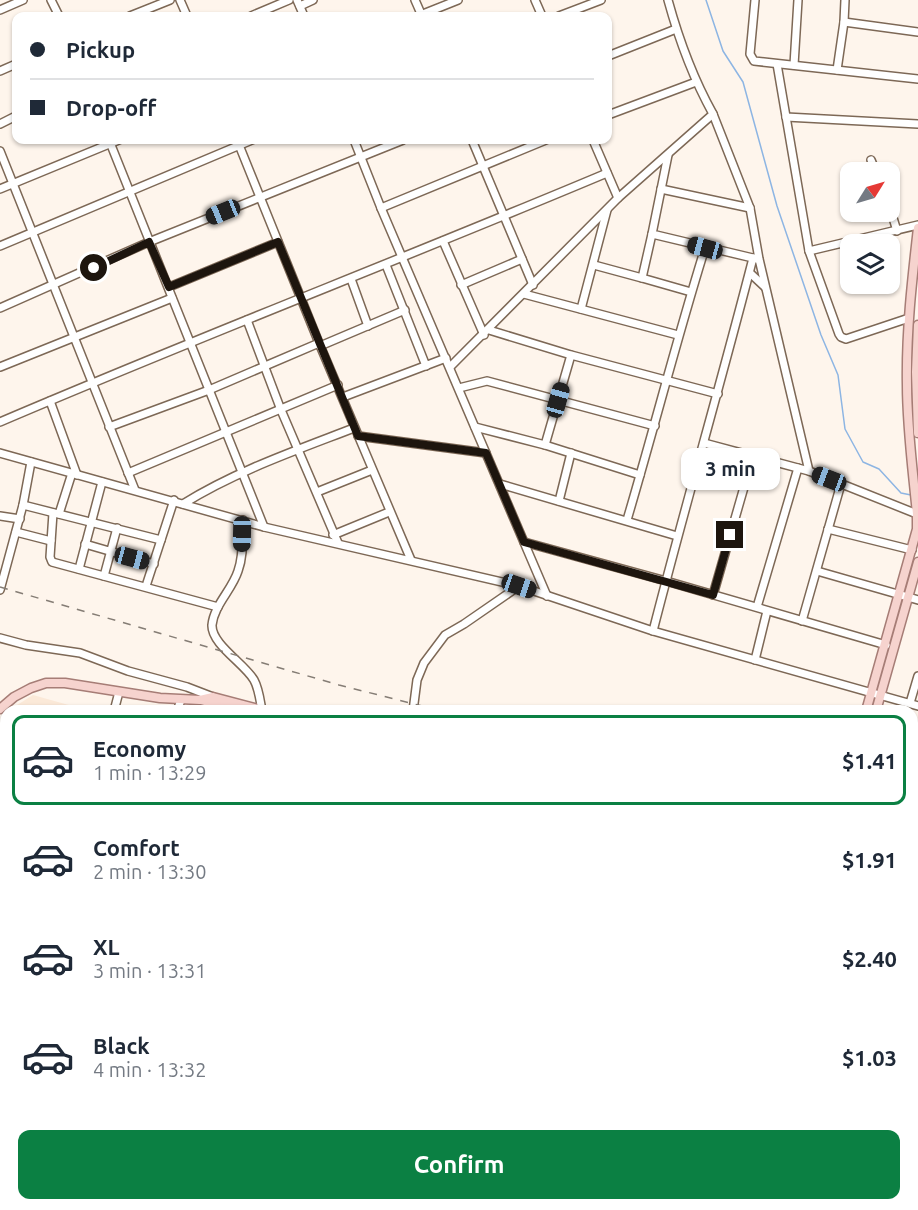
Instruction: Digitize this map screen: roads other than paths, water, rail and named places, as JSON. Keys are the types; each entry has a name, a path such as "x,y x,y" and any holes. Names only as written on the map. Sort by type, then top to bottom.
{"main road":[{"path":"870,705 876,694 904,596 917,514 908,425 907,387 914,319 918,227"},
{"path":"918,325 918,433"},
{"path":"876,705 885,645 918,562"},
{"path":"6,705 23,693 46,683 65,683 180,700 213,697 231,705"},
{"path":"200,699 224,705"}],"street":[{"path":"0,10 23,0"},
{"path":"140,12 170,0"},
{"path":"260,12 289,0"},
{"path":"298,3 313,0"},
{"path":"430,12 458,0"},
{"path":"570,12 601,0"},
{"path":"668,0 675,29 696,82 713,114 750,208 756,259 766,288 809,471"},
{"path":"755,0 750,57 754,61 918,79"},
{"path":"794,65 798,0"},
{"path":"837,70 845,0"},
{"path":"844,22 918,33"},
{"path":"612,54 675,29"},
{"path":"777,64 809,251 841,337 846,339 914,319"},
{"path":"612,114 696,82"},
{"path":"450,367 618,198 713,114"},
{"path":"786,117 918,124"},
{"path":"0,189 103,144"},
{"path":"111,144 264,526"},
{"path":"0,246 233,144"},
{"path":"239,144 354,428 411,560"},
{"path":"356,144 402,258 548,596"},
{"path":"0,308 149,242 393,144"},
{"path":"474,144 533,285"},
{"path":"381,208 536,144"},
{"path":"595,144 618,198"},
{"path":"0,151 135,490"},
{"path":"642,278 669,155"},
{"path":"0,422 189,342 386,265 607,173"},
{"path":"661,189 750,208"},
{"path":"580,309 594,265 607,210"},
{"path":"894,222 897,231"},
{"path":"809,251 918,227"},
{"path":"652,234 756,259"},
{"path":"443,241 461,285 486,333 718,394"},
{"path":"169,287 278,242"},
{"path":"627,520 655,426 678,335 705,248"},
{"path":"461,285 522,259"},
{"path":"653,631 677,536 750,273 756,259"},
{"path":"386,265 426,366"},
{"path":"594,265 691,292"},
{"path":"750,273 766,288"},
{"path":"351,279 368,326"},
{"path":"524,294 678,335"},
{"path":"0,367 172,298"},
{"path":"109,428 405,310"},
{"path":"248,320 281,410 338,543"},
{"path":"545,445 571,355"},
{"path":"343,398 446,358"},
{"path":"459,388 487,381 655,426"},
{"path":"128,472 338,385"},
{"path":"50,401 74,474 56,513 51,541 51,560 218,607"},
{"path":"476,427 545,445 640,475"},
{"path":"183,504 201,492 354,428"},
{"path":"358,436 486,453"},
{"path":"704,443 809,471 917,514"},
{"path":"0,453 264,526 519,586 653,631 915,705"},
{"path":"559,501 571,453"},
{"path":"713,595 753,456"},
{"path":"0,590 1,579 20,519 31,462"},
{"path":"757,607 798,468"},
{"path":"317,492 372,470"},
{"path":"79,569 102,482"},
{"path":"500,484 677,536"},
{"path":"802,621 841,484"},
{"path":"146,586 174,500"},
{"path":"23,505 161,540"},
{"path":"333,535 389,512"},
{"path":"0,516 20,519"},
{"path":"243,520 238,571 218,607 212,626 215,636 254,680 261,705"},
{"path":"104,576 117,528"},
{"path":"828,529 912,550"},
{"path":"16,532 51,541"},
{"path":"524,542 666,580 885,645"},
{"path":"85,544 154,564"},
{"path":"817,571 918,600"},
{"path":"414,705 417,680 424,663 445,635 519,586"},
{"path":"755,660 767,611"},
{"path":"0,638 26,645 72,651 213,697"},
{"path":"910,703 918,676"},
{"path":"116,705 119,692"},
{"path":"179,705 180,700"}],"waterway":[{"path":"706,0 723,51 743,82 777,206 821,335 838,375 845,429 863,462 879,469 901,493 911,495"}],"railway":[{"path":"0,587 339,685 418,705"}]}
